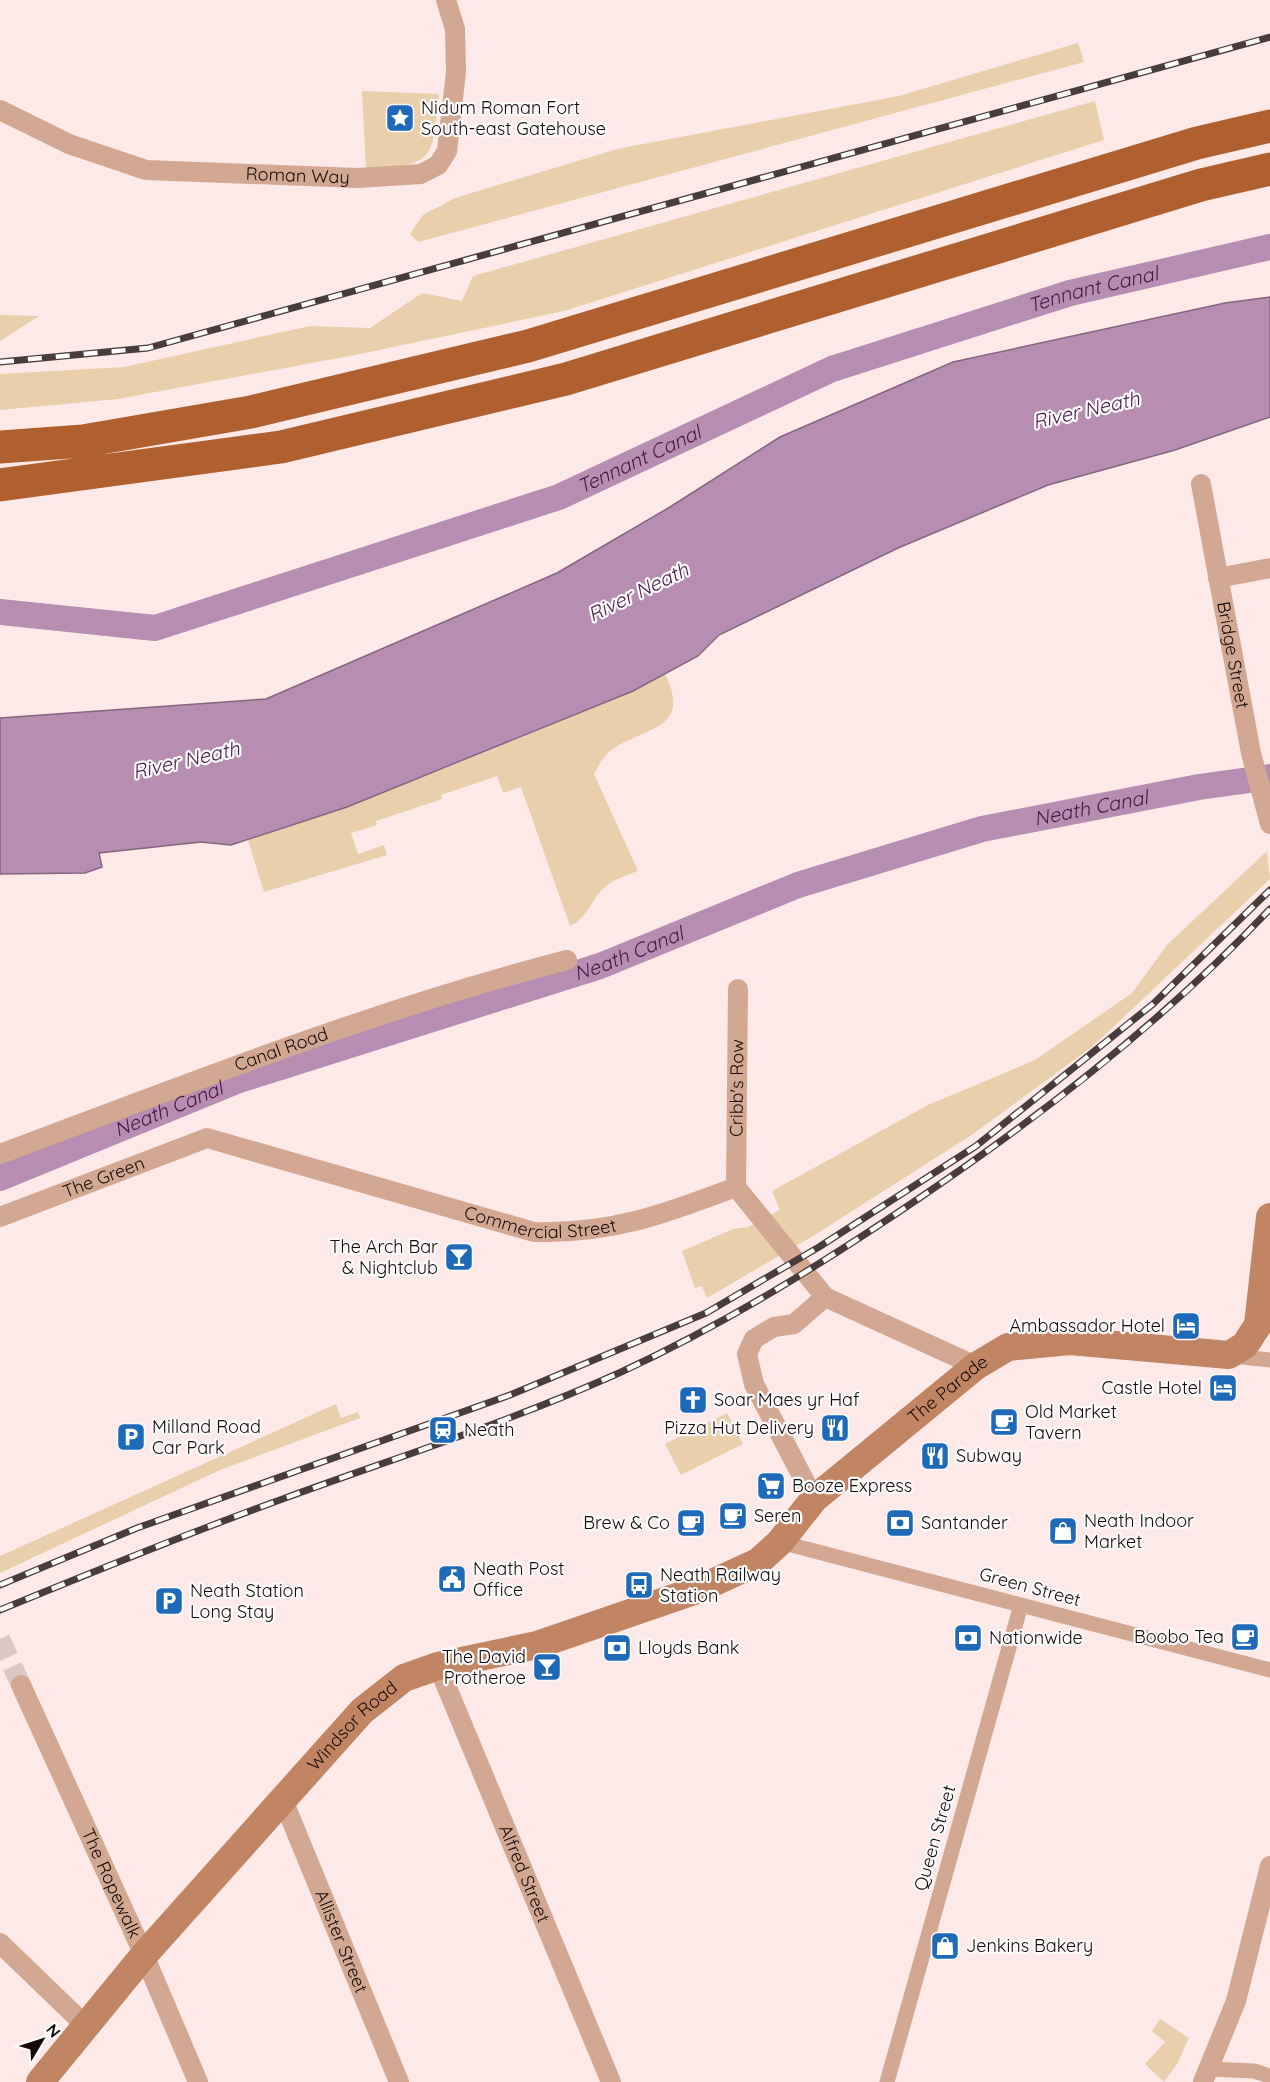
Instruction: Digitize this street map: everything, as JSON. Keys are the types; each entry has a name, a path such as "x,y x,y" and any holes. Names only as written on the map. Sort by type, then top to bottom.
{"highway":[{"path":"0,447 83,441 251,412 528,346 1197,143 1270,126"},
{"path":"0,485 281,447 566,379 1201,185 1270,168"}],"main road":[{"path":"1229,1355 1245,1345 1258,1325 1270,1216"},
{"name":"The Parade","path":"780,1542 814,1499 976,1366 1008,1347 1070,1341 1229,1355"},
{"name":"Windsor Road","path":"40,2082 144,1956 362,1711 404,1678 438,1666 537,1645 698,1590 758,1562 780,1542"}],"street":[{"name":"Roman Way","path":"0,110 69,144 146,170 358,178 422,174 438,165 447,152 456,72 455,29 446,0"},
{"name":"Bridge Street","path":"1201,484 1251,753 1267,814"},
{"path":"1218,578 1270,568"},
{"name":"Canal Road","path":"0,1154 345,1025 482,982 567,960"},
{"name":"Cribb's Row","path":"736,1187 738,989"},
{"name":"Commercial Street","path":"207,1138 534,1232 572,1233 645,1221 736,1187"},
{"name":"The Green","path":"0,1217 207,1138"},
{"path":"736,1187 825,1297 976,1366"},
{"path":"814,1499 754,1384 747,1354 754,1339 774,1327 794,1324 825,1297"},
{"name":"The Parade","path":"1229,1355 1270,1360"},
{"name":"Green Street","path":"780,1542 1270,1670"},
{"name":"Queen Street","path":"886,2082 1022,1605"},
{"name":"Alfred Street","path":"438,1666 611,2082"},
{"name":"The Ropewalk","path":"21,1685 144,1956 198,2082"},
{"name":"Allister Street","path":"283,1800 399,2082"},
{"path":"1270,1866 1236,2001 1206,2076 1254,2071 1270,2076"},
{"path":"0,1943 86,2026"}],"shaded area":[{"path":"1078,43 1084,62 418,242 410,234 423,215 455,198 617,149 899,96"},
{"name":"Nidum Roman Fort South-east Gatehouse","path":"362,91 439,94 434,133 426,155 406,165 366,169"},
{"path":"1095,101 1104,140 564,311 360,354 118,399 0,410 0,374 124,367 310,326 370,328 422,293 462,301 473,276"},
{"path":"0,315 39,316 0,341"},
{"path":"665,674 672,693 673,707 669,717 650,731 610,751 594,774 638,871 605,887 576,923 570,926 521,787 503,793 497,776 441,795 442,799 376,821 377,825 351,833 358,854 384,845 387,855 264,892 248,840 454,765 612,700"},
{"path":"1267,851 1270,879 1093,1046 973,1134 813,1236 707,1298 702,1286 695,1288 682,1251 733,1229 748,1227 780,1210 772,1191 928,1105 1035,1060 1132,993 1167,945"},
{"path":"336,1404 341,1418 358,1412 360,1418 220,1470 0,1573 0,1556"},
{"path":"727,1413 743,1444 681,1475 665,1444"},
{"path":"1160,2019 1189,2038 1177,2064 1164,2082 1145,2064 1165,2042 1152,2031"}],"water":[{"name":"River Neath","path":"1270,297 1270,417 1175,450 1048,485 898,548 719,635 698,656 633,691 347,807 231,845 201,842 99,853 102,867 85,873 0,874 0,718 266,699 557,573 670,507 780,437 953,362 1225,303"}],"waterway":[{"name":"Tennant Canal","path":"0,612 155,628 559,497 832,369 1070,293 1270,247"},
{"name":"Neath Canal","path":"0,1178 239,1080 600,966 798,885 982,829 1199,787 1270,777"}],"tunnel":[{"path":"0,1639 21,1685"}],"railway":[{"path":"0,362 148,348 1270,37"},
{"path":"0,1585 137,1528 510,1395 706,1313 819,1247 976,1146 1153,1004 1270,890"},
{"path":"0,1610 215,1524 538,1407 619,1373 735,1314 882,1223 965,1167 1057,1099 1146,1027 1230,950 1270,909"}],"place":[{"name":"Nidum Roman Fort South-east Gatehouse","path":"400,118"},
{"name":"The Arch Bar & Nightclub","path":"459,1257"},
{"name":"Ambassador Hotel","path":"1186,1326"},
{"name":"Castle Hotel","path":"1223,1388"},
{"name":"Soar Maes yr Haf","path":"693,1400"},
{"name":"Old Market Tavern","path":"1004,1422"},
{"name":"Pizza Hut Delivery","path":"835,1428"},
{"name":"Neath","path":"443,1430"},
{"name":"Milland Road Car Park","path":"131,1437"},
{"name":"Subway","path":"935,1456"},
{"name":"Booze Express","path":"771,1486"},
{"name":"Seren","path":"733,1516"},
{"name":"Brew & Co","path":"691,1523"},
{"name":"Santander","path":"900,1523"},
{"name":"Neath Indoor Market","path":"1063,1531"},
{"name":"Neath Post Office","path":"452,1579"},
{"name":"Neath Railway Station","path":"639,1585"},
{"name":"Neath Station Long Stay","path":"169,1601"},
{"name":"Boobo Tea","path":"1245,1637"},
{"name":"Nationwide","path":"968,1638"},
{"name":"Lloyds Bank","path":"617,1648"},
{"name":"The David Protheroe","path":"547,1667"},
{"name":"Jenkins Bakery","path":"945,1946"}]}
